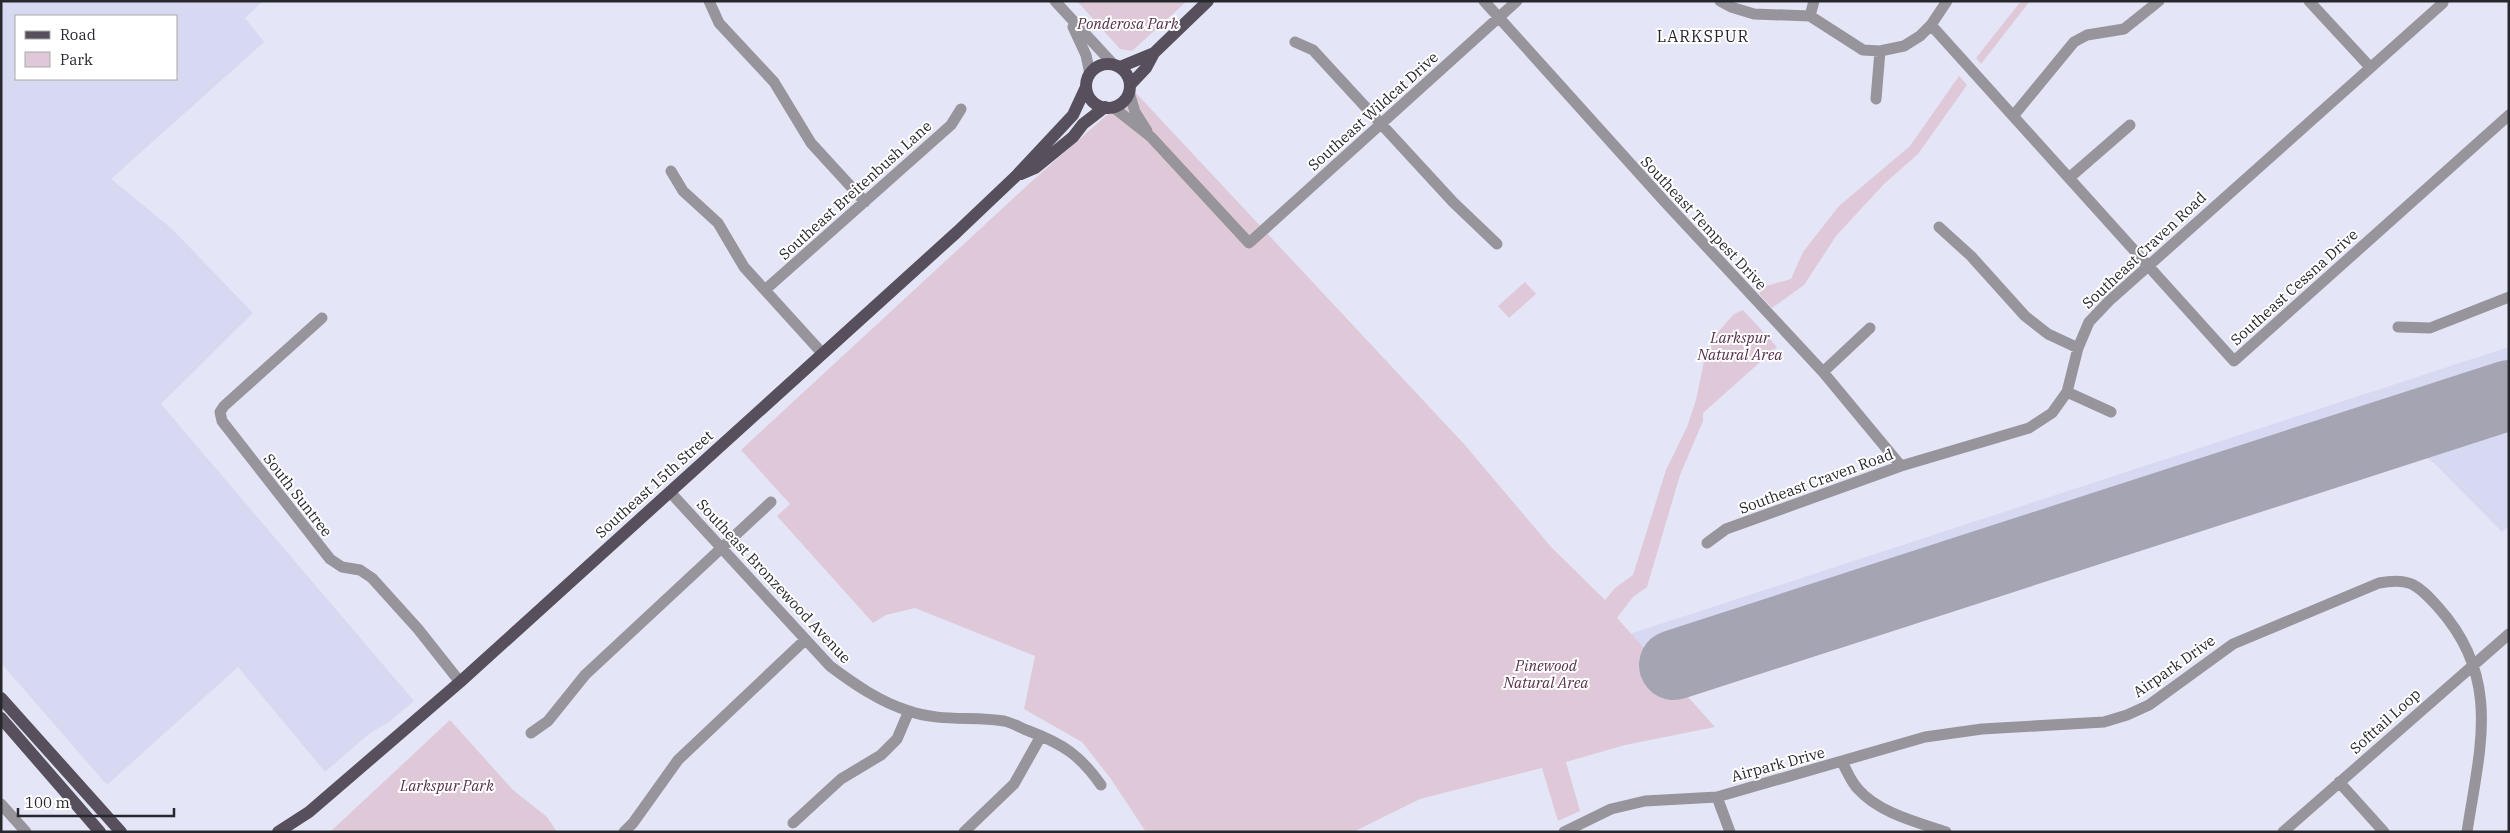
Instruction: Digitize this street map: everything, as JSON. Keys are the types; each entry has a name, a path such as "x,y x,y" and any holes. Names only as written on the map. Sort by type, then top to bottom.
{"main road":[{"path":"1154,53 1116,66 1100,65 1090,74 1086,87 1092,101 1109,107 1125,99 1129,89 1146,68 1154,53 1208,1"},
{"path":"1116,66 1128,78 1129,89"},
{"name":"Southeast 15th Street","path":"278,832 309,812 460,682 1016,176 1073,114 1086,87"},
{"name":"Southeast 15th Street","path":"1016,176 1035,168 1073,137 1083,124 1109,107"},
{"path":"1,698 121,832"},
{"path":"1,718 100,832"},
{"name":"Southeast 15th Street","path":"294,832 309,812"}],"street":[{"path":"709,1 719,23 774,82 811,144 865,202"},
{"path":"1055,1 1116,66"},
{"name":"Southeast Tempest Drive","path":"1484,1 1664,202 1823,372 1901,466"},
{"name":"Southeast Wildcat Drive","path":"1151,137 1249,243 1517,1"},
{"path":"1720,1 1731,7 1754,14 1810,16 1863,50 1880,51 1904,46 1920,36 1931,25 1947,1"},
{"path":"1810,16 1814,1"},
{"path":"2014,115 2074,42 2088,35 2124,30 2159,1"},
{"path":"2309,1 2370,67"},
{"name":"Southeast Craven Road","path":"1707,543 1726,529 1901,466 2029,428 2052,413 2068,392 2078,348 2089,322 2148,265 2443,3"},
{"path":"1069,18 1086,55 1090,74"},
{"name":"Southeast Cessna Drive","path":"1931,25 2234,361 2509,115"},
{"path":"1295,42 1313,50 1453,202 1497,244"},
{"path":"1876,99 1880,51"},
{"path":"1129,89 1135,112 1151,137"},
{"path":"1109,107 1151,137"},
{"name":"Southeast Breitenbush Lane","path":"765,290 951,125 961,109"},
{"path":"2069,178 2130,125"},
{"path":"671,171 683,191 718,223 744,267 822,353"},
{"path":"1939,227 1971,256 2025,316 2048,334 2078,348"},
{"path":"2398,327 2430,328 2509,297"},
{"name":"South Suntree","path":"322,318 224,406 220,412 222,421 330,559 342,567 360,570 372,578 418,629 460,682"},
{"path":"1823,372 1870,328"},
{"path":"2068,392 2111,412"},
{"name":"Southeast Bronzewood Avenue","path":"670,492 830,666 861,689 909,712 945,718 1005,721 1070,750 1088,767 1101,785"},
{"path":"531,733 548,721 585,675 771,502"},
{"name":"Airpark Drive","path":"1564,832 1611,809 1645,801 1717,797 1924,737 1982,729 2104,722 2127,716 2149,705 2233,644 2379,583 2397,580 2411,583 2423,591 2448,619 2474,662 2483,712 2467,832"},
{"name":"Softtail Loop","path":"2284,832 2474,662 2509,634"},
{"path":"624,832 633,823 678,760 806,640"},
{"path":"793,823 842,779 881,755 896,739 909,712"},
{"path":"964,832 1014,784 1041,736"},
{"path":"1842,762 1857,789 1869,800 1900,816 1946,832"},
{"path":"2339,782 2384,832"},
{"path":"1717,797 1730,832"},
{"path":"1,804 26,832"}],"shaded area":[{"path":"1,1 263,1 245,18 264,42 111,179 171,228 253,313 161,404 414,701 389,722 370,733 325,772 238,667 107,785 1,663"},
{"path":"2509,347 2509,418 2506,419 2509,422 2509,526 2502,532 2434,463 2423,456 2405,454 2136,542 1678,687 1630,634"}],"green space":[{"name":"Ponderosa Park","path":"1077,1 1187,1 1132,51 1120,49"},
{"path":"2021,1 2030,1 1981,64 1976,58"},
{"name":"Larkspur Natural Area","path":"1959,76 1967,85 1918,154 1884,184 1836,236 1804,285 1772,308 1760,295 1759,288 1791,279 1803,252 1839,206 1910,146"},
{"name":"Pinewood Natural Area","path":"1134,91 1464,444 1552,548 1605,600 1615,588 1633,575 1666,470 1687,427 1696,400 1704,361 1718,332 1734,314 1743,310 1777,347 1703,413 1703,421 1680,475 1647,587 1633,597 1617,618 1715,727 1625,745 1566,762 1580,811 1558,821 1542,768 1420,799 1353,832 1146,832 1111,779 1082,742 1024,709 1035,656 915,608 886,615 873,623 777,516 790,504 741,450 1031,182"},
{"path":"1525,282 1536,294 1509,318 1498,306"},
{"name":"Larkspur Park","path":"450,720 513,790 547,817 557,832 330,832"}],"runway":[{"path":"1674,665 2509,395"}],"district":[{"name":"LARKSPUR","path":"1703,36"}]}
